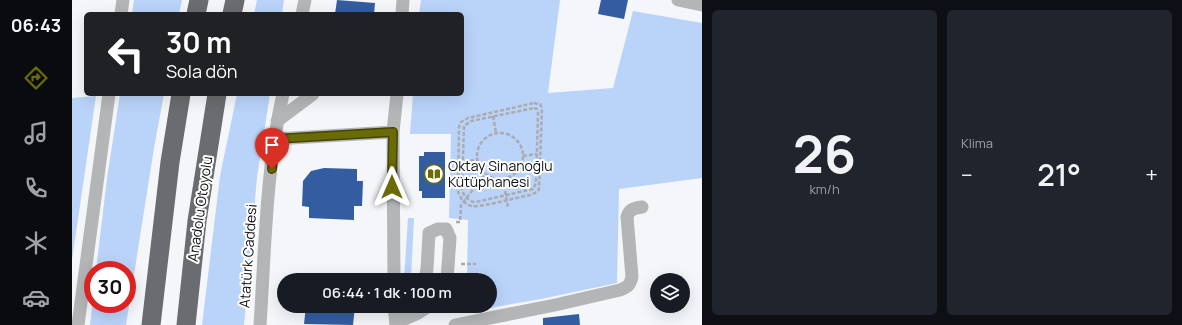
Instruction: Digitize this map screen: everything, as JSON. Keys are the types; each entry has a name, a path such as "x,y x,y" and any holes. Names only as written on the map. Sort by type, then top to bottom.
{"highway":[{"path":"196,12 199,0"},
{"path":"232,12 235,0"},
{"path":"141,325 181,96"},
{"name":"Anadolu Otoyolu","path":"186,325 197,221 217,96"},
{"path":"151,325 170,162"}],"street":[{"path":"121,12 123,0"},
{"path":"402,12 403,0"},
{"path":"678,0 702,5"},
{"path":"78,325 109,96"},
{"name":"Atatürk Caddesi","path":"260,325 268,199 277,121 283,96"},
{"path":"277,121 310,96"},
{"path":"394,273 393,132 396,96"},
{"path":"275,139 393,132"},
{"path":"455,325 555,305 628,287 632,277 627,217 632,209 642,207"},
{"path":"426,273 429,233 438,229 446,229 450,238 448,273"},
{"path":"395,313 396,324 416,313"}],"path":[{"path":"537,154 536,184 533,189 476,202 465,200 460,198 458,191 459,127 461,122 468,118 534,103 540,104 542,108 539,189 537,192 507,200 473,207 470,206 465,200 462,189 464,126 471,121 534,108 537,109 537,154"},
{"path":"493,112 496,133"},
{"path":"496,133 504,133 517,140 521,147 523,156 520,169 514,175 503,179 492,178 485,174 480,168 477,160 479,146 483,140 489,135 496,133"},
{"path":"523,156 541,154"},
{"path":"458,162 477,160"},
{"path":"446,229 447,222 460,222 461,205 485,174"},
{"path":"503,179 508,208"}],"shaded area":[{"path":"134,0 182,0 179,12 132,12"},
{"path":"257,0 284,0 282,12 254,12"},
{"path":"421,0 560,0 548,93 613,88 633,11 702,23 702,178 619,189 617,283 497,307 497,273 467,273 468,220 449,218 451,134 410,134 413,96 464,96 464,12 419,12"},
{"path":"96,96 72,260 72,98"},
{"path":"120,96 164,96 136,262 97,261 107,178"},
{"path":"237,96 270,96 257,177 244,325 202,325 220,176"},
{"path":"408,218 414,218 411,273 404,273"},
{"path":"91,313 128,313 126,325 90,325"}],"building":[{"path":"337,0 375,3 374,12 335,12"},
{"path":"601,0 628,0 624,19 598,14"},
{"name":"Oktay Sinanoğlu Kütüphanesi","path":"424,152 445,152 445,198 422,198 422,191 419,191 419,156 424,156"},
{"path":"324,168 357,169 357,181 363,181 362,206 354,206 354,220 309,218 309,207 302,206 303,181 311,171"},
{"path":"305,313 354,313 353,325 304,324"},
{"path":"579,314 580,325 543,325 543,318"}],"place":[{"name":"Oktay Sinanoğlu Kütüphanesi","path":"434,174"}],"route":[{"path":"272,169 275,139 393,132 392,187"}]}
